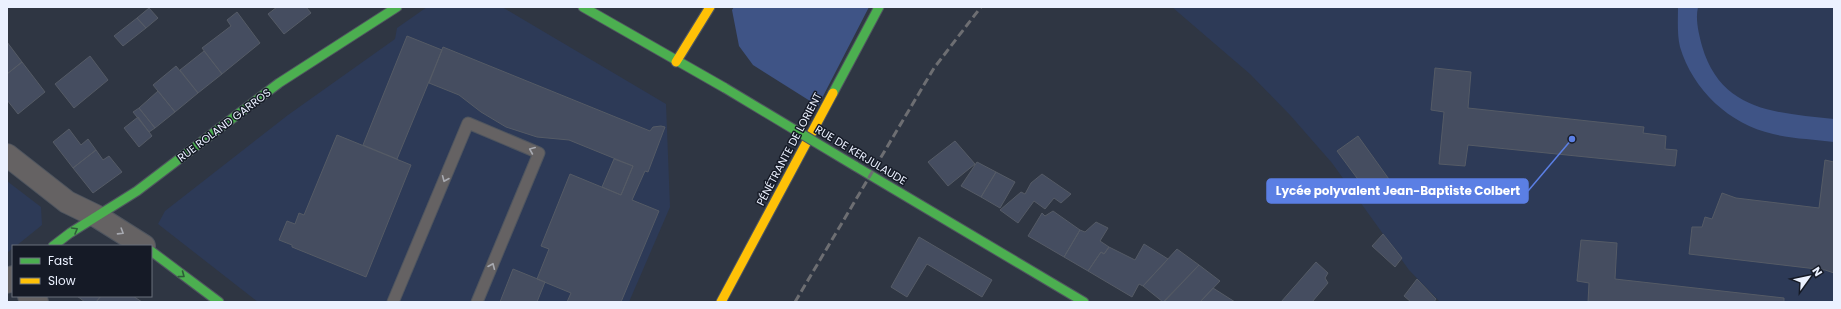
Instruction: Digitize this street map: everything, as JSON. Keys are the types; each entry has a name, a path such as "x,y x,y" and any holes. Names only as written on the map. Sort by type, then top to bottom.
{"street":[{"name":"RUE ROLAND GARROS","path":"54,245 70,233 98,217 136,191 279,83 397,7"},
{"name":"RUE DE KERJULAUDE","path":"583,7 676,62 725,88 1084,302"},
{"path":"676,62 710,7"},
{"name":"PÉNÉTRANTE DE LORIENT","path":"721,302 879,7"},
{"path":"7,155 67,202 98,217 142,245"},
{"path":"152,252 219,302"}],"lane":[{"path":"393,302 468,123 539,153 477,302"}],"shaded area":[{"path":"427,7 502,7 666,104 670,207 629,302 258,302 158,224 165,211 288,115 395,39 397,28"},
{"path":"734,7 869,7 818,106 753,65 739,46 732,10"},
{"path":"1172,7 1834,7 1834,302 1440,302 1409,270 1332,163 1290,115 1250,74"},
{"path":"1678,7 1698,7 1697,22 1699,32 1702,46 1711,68 1723,84 1737,97 1754,105 1773,111 1834,119 1834,142 1788,137 1757,129 1742,122 1715,103 1704,91 1686,63 1679,42"},
{"path":"7,181 41,207 42,225 17,245 12,245 12,249 7,253"}],"building":[{"path":"277,7 306,7 311,13 284,34 268,14"},
{"path":"149,8 158,18 146,28 137,18"},
{"path":"237,12 260,43 222,74 202,48 231,26 227,20"},
{"path":"137,18 146,28 123,46 114,36"},
{"path":"407,36 442,50 397,159 363,145"},
{"path":"7,42 22,62 7,74"},
{"path":"443,47 650,131 653,127 665,127 648,172 645,171 632,200 659,211 621,302 567,302 571,293 537,279 549,249 541,246 570,174 621,195 633,166 569,140 537,137 506,127 481,112 459,95 429,83"},
{"path":"204,51 222,74 198,93 180,70"},
{"path":"90,56 108,80 74,108 55,84"},
{"path":"22,62 45,92 18,114 7,100 7,74"},
{"path":"176,66 198,93 175,112 153,85"},
{"path":"1435,68 1471,72 1468,108 1644,127 1643,133 1666,136 1665,149 1677,150 1675,166 1468,145 1465,166 1439,164 1444,112 1431,110"},
{"path":"158,91 175,112 155,128 139,108"},
{"path":"139,108 155,128 149,132 133,112"},
{"path":"138,117 152,136 139,147 124,128"},
{"path":"69,129 81,145 88,139 96,150 73,168 53,142"},
{"path":"337,135 411,165 366,277 292,247 292,245 279,240 287,221 295,224 299,213 304,215"},
{"path":"1358,136 1391,182 1371,197 1337,151"},
{"path":"955,141 975,164 948,186 928,162"},
{"path":"96,150 103,160 109,156 122,172 93,193 73,168"},
{"path":"614,159 633,166 621,195 602,187"},
{"path":"1825,160 1834,162 1834,273 1825,270 1689,254 1692,227 1702,227 1705,217 1712,219 1722,193 1736,198 1819,208"},
{"path":"977,162 996,172 981,197 961,186"},
{"path":"996,172 1015,182 1000,208 981,197"},
{"path":"1042,174 1071,194 1061,203 1054,198 1045,209 1034,201 1018,223 1000,210 1021,192 1025,194 1031,183"},
{"path":"1053,211 1080,230 1064,257 1028,236 1042,213 1045,216"},
{"path":"1096,222 1108,228 1100,241 1109,247 1104,254 1101,252 1088,271 1064,257 1080,230 1085,232"},
{"path":"1383,234 1402,258 1395,267 1372,246"},
{"path":"919,237 992,280 982,297 927,264 907,297 891,287"},
{"path":"1581,240 1617,243 1615,279 1784,298 1784,302 1588,302 1589,283 1577,281"},
{"path":"1144,244 1168,259 1143,286 1139,284 1132,297 1088,271 1101,252 1104,254 1109,247 1135,260"},
{"path":"1177,249 1199,265 1163,302 1143,286"},
{"path":"1316,262 1328,273 1325,278 1328,283 1312,302 1281,302"},
{"path":"1199,265 1220,281 1200,302 1164,302"},
{"path":"513,269 545,282 537,302 500,302"},
{"path":"1417,279 1436,299 1434,302 1411,302 1404,296"},
{"path":"1213,288 1235,302 1200,302"},
{"path":"78,297 100,297 96,302 85,302"},
{"path":"100,297 134,297 142,302 96,302"}],"railway":[{"path":"795,302 934,68 981,7"}],"traffic: fast":[{"path":"54,245 70,233 137,191 279,83 397,7"},
{"path":"583,7 725,88"},
{"path":"833,93 879,7"},
{"path":"725,88 855,166"},
{"path":"855,166 1084,302"},
{"path":"152,252 219,302"}],"traffic: slow":[{"path":"676,62 710,7"},
{"path":"721,302 833,93"}],"place":[{"name":"Lycée polyvalent Jean-Baptiste Colbert","path":"1572,139"}]}
